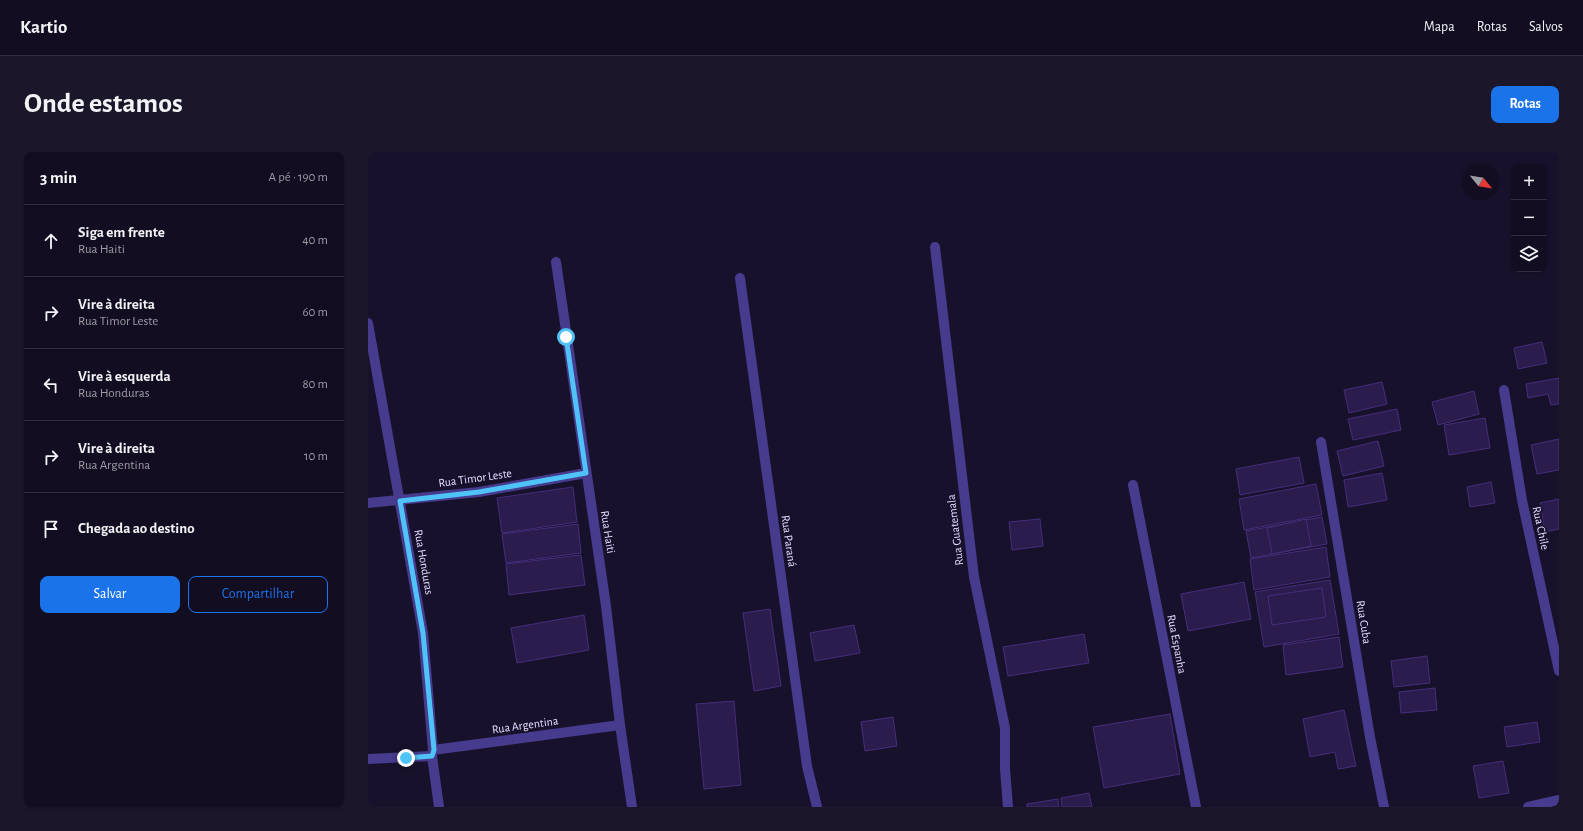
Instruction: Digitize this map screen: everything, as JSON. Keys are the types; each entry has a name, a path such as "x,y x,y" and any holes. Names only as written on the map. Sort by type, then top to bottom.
{"street":[{"name":"Rua Guatemala","path":"936,248 974,577 1005,728 1005,769 1008,807"},
{"name":"Rua Haiti","path":"556,262 606,606 620,725 632,807"},
{"name":"Rua Paraná","path":"740,278 807,766 817,807"},
{"name":"Rua Honduras","path":"368,323 423,633 439,807"},
{"name":"Rua Chile","path":"1504,390 1522,500 1559,671"},
{"name":"Rua Cuba","path":"1321,442 1370,737 1384,807"},
{"name":"Rua Timor Leste","path":"368,503 479,492 586,473"},
{"name":"Rua Espanha","path":"1133,485 1196,807"},
{"name":"Rua Argentina","path":"368,759 433,753 620,725"},
{"path":"1528,807 1559,800"}],"building":[{"path":"1542,342 1547,363 1518,369 1514,348"},
{"path":"1559,378 1559,404 1551,405 1548,394 1528,398 1526,384"},
{"path":"1382,382 1387,404 1349,413 1344,390"},
{"path":"1474,391 1479,414 1438,425 1432,402"},
{"path":"1397,409 1401,430 1353,440 1348,419"},
{"path":"1485,418 1490,448 1449,455 1444,425"},
{"path":"1559,439 1559,470 1537,474 1531,445"},
{"path":"1378,441 1384,466 1343,476 1337,451"},
{"path":"1299,457 1304,483 1240,495 1236,469"},
{"path":"1382,473 1387,500 1348,507 1344,480"},
{"path":"1491,482 1495,503 1470,507 1467,487"},
{"path":"1316,484 1322,515 1244,530 1239,499"},
{"path":"573,487 577,522 502,533 497,498"},
{"path":"1559,499 1559,529 1545,532 1540,503"},
{"path":"1322,517 1327,544 1251,558 1246,531"},
{"path":"1040,519 1043,546 1012,550 1009,522"},
{"path":"1306,519 1311,546 1272,554 1267,528"},
{"path":"578,524 581,553 506,563 502,534"},
{"path":"1326,547 1330,577 1254,590 1250,559"},
{"path":"581,555 585,585 509,595 506,564"},
{"path":"1330,580 1339,634 1264,647 1255,592"},
{"path":"1244,582 1251,619 1188,631 1181,594"},
{"path":"1322,588 1326,617 1272,625 1268,596"},
{"path":"770,609 781,686 754,691 743,613"},
{"path":"584,615 589,650 517,663 511,628"},
{"path":"854,625 860,653 815,661 810,633"},
{"path":"1084,634 1089,663 1008,676 1003,647"},
{"path":"1339,637 1343,667 1286,675 1283,645"},
{"path":"1427,656 1430,683 1394,687 1391,661"},
{"path":"1435,688 1437,710 1401,713 1399,692"},
{"path":"734,701 741,785 704,789 696,704"},
{"path":"1344,710 1356,766 1338,769 1335,752 1310,757 1303,719"},
{"path":"1170,714 1180,774 1104,788 1093,727"},
{"path":"893,717 897,746 865,751 861,722"},
{"path":"1537,722 1540,742 1507,747 1504,727"},
{"path":"1503,761 1509,793 1479,798 1473,766"},
{"path":"1089,793 1092,807 1062,807 1061,798"},
{"path":"1058,799 1059,807 1027,807 1027,804"}],"route":[{"path":"406,758 432,756 434,750 423,633 400,501 479,492 586,473 566,337"}]}
